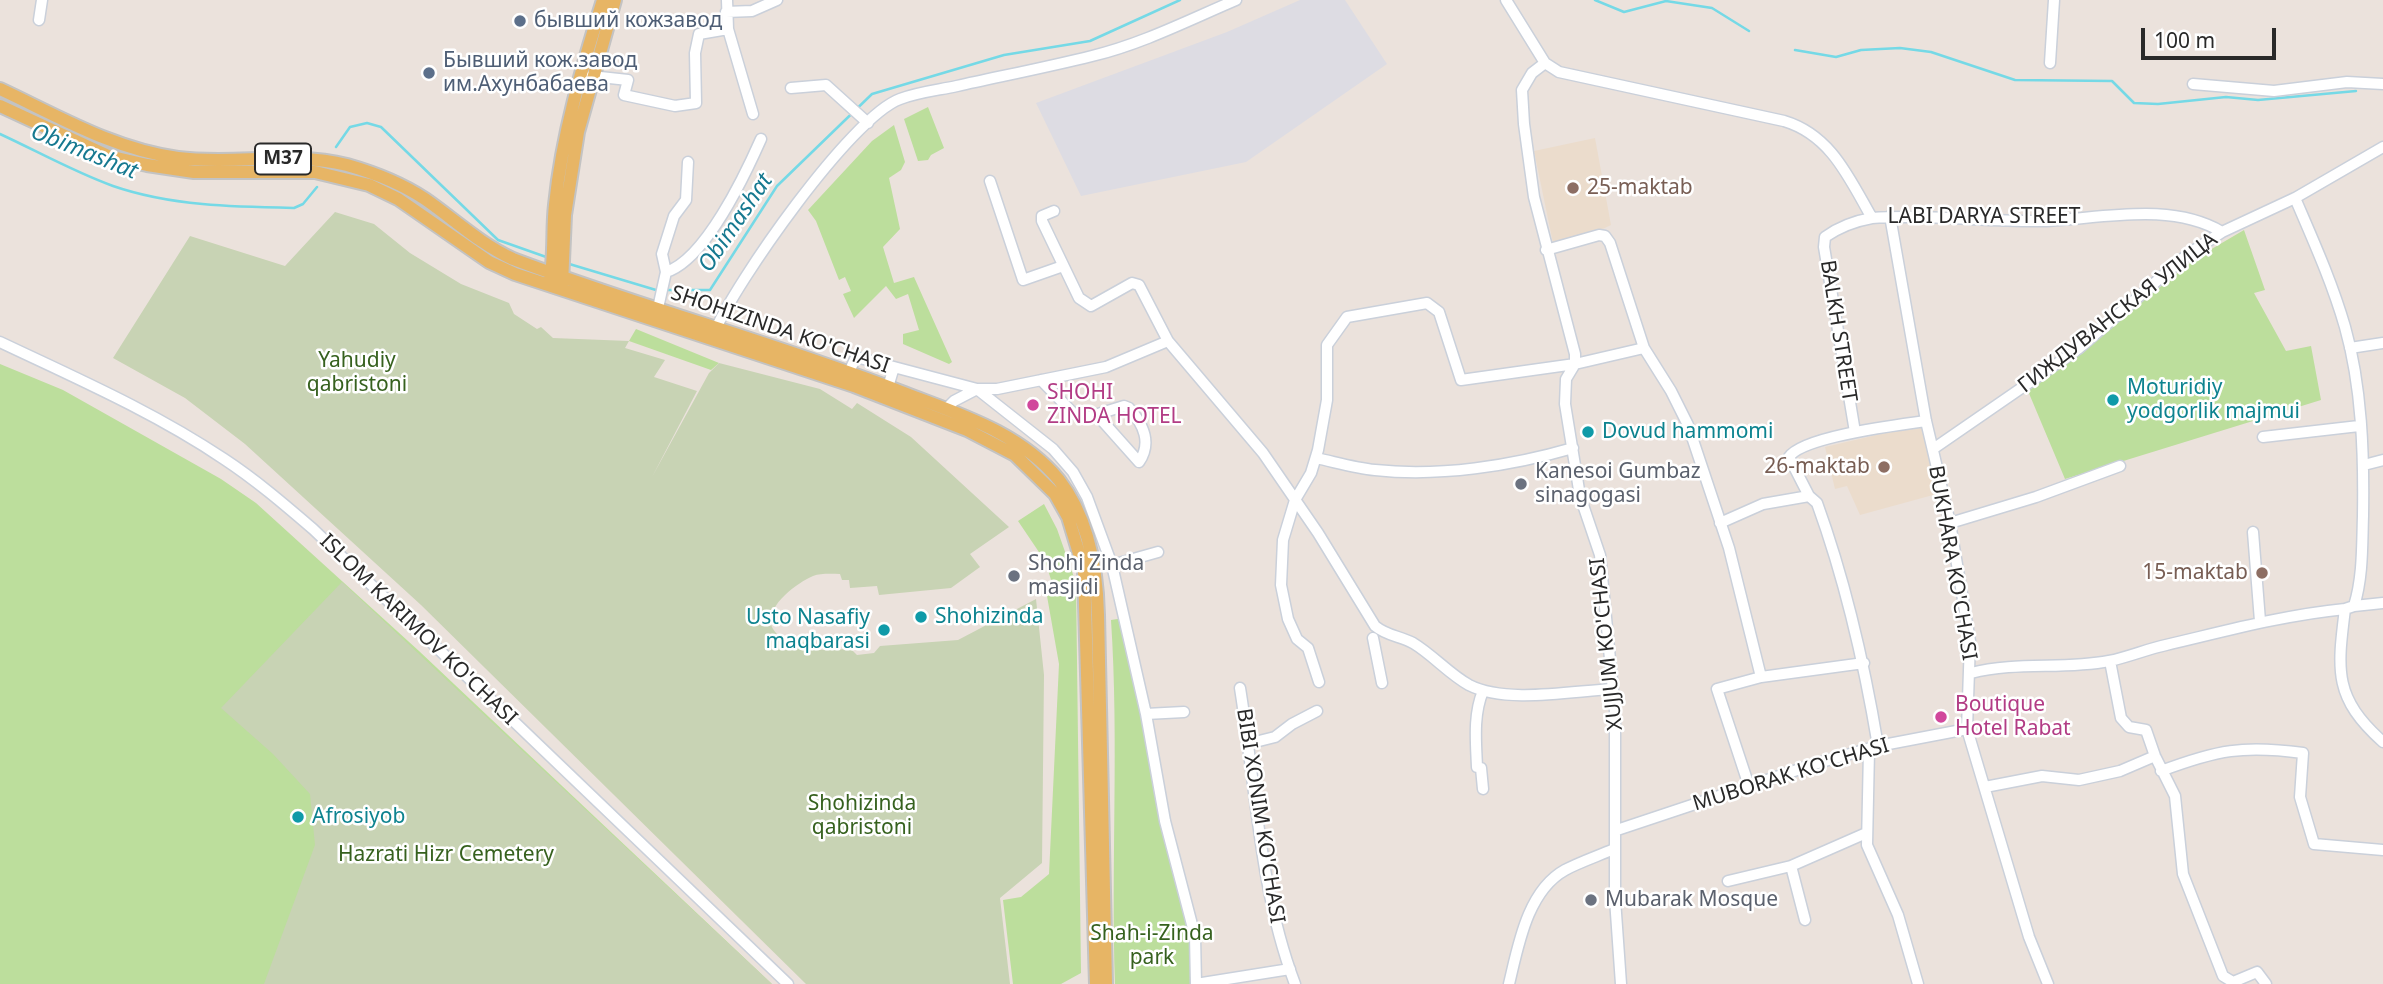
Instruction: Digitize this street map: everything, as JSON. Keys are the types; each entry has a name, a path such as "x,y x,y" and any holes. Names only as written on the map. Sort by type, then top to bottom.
{"main road":[{"path":"556,281 555,205 566,134 580,72 603,0"},
{"path":"556,281 578,132 591,76 615,0"},
{"name":"SHOHIZINDA KO'CHASI","path":"0,89 112,143 139,151 225,161 315,160 377,175 425,200 489,247 556,281 660,302 714,333 979,435 1026,463 1055,494 1070,523 1085,584 1096,984"},
{"name":"SHOHIZINDA KO'CHASI","path":"0,106 108,156 148,165 194,172 315,172 369,185 422,214 489,262 714,333 849,372 1009,438 1035,456 1067,492 1086,536 1098,597 1106,984"}],"street":[{"path":"39,20 42,0"},
{"path":"727,0 727,29 753,114"},
{"path":"726,12 752,11 777,0"},
{"path":"714,333 720,316 750,269 826,166 868,123 898,99 1096,55 1136,43 1236,0"},
{"path":"1506,0 1545,63"},
{"path":"2050,64 2054,0"},
{"path":"591,76 628,80 624,95 674,106 696,103 695,53 698,34 727,29"},
{"name":"LABI DARYA STREET","path":"1545,63 1559,72 1801,127 1835,154 1872,218 1890,216 2043,221 2154,215 2188,218 2222,232"},
{"name":"XUJJUM KO'CHASI","path":"1545,63 1532,73 1522,90 1534,197 1546,250 1571,334 1575,364 1566,379 1565,404 1580,496 1600,555 1618,770 1615,849 1621,984"},
{"path":"2193,85 2274,91 2347,82 2383,84"},
{"path":"790,88 825,85 868,123"},
{"path":"666,275 679,268 693,255 740,185 761,139"},
{"name":"ГИЖДУВАНСКАЯ УЛИЦА","path":"1933,449 2078,349 2186,255 2222,232 2295,198 2383,146"},
{"path":"660,302 666,275 662,254 674,216 686,200 688,162"},
{"path":"990,181 1023,280 1062,266"},
{"path":"2295,198 2322,262 2350,348 2364,465 2360,589 2349,608 2340,673 2343,690 2355,715 2383,742"},
{"path":"1054,211 1042,216 1042,222 1062,266 1085,304 1091,306 1136,282 1168,341 1263,453 1375,626 1384,634 1415,644 1468,684 1483,691 1512,694 1613,689"},
{"name":"BUKHARA KO'CHASI","path":"1890,216 1926,421 1950,523 1970,641 1967,729 2029,937 2048,984"},
{"name":"BALKH STREET","path":"1855,432 1824,247 1825,237 1832,232 1855,221 1872,218"},
{"path":"1546,250 1599,235 1605,236 1644,348 1685,419 1720,523 1761,677"},
{"path":"1319,681 1308,648 1297,639 1288,619 1281,585 1283,540 1295,500 1316,458 1327,400 1327,345 1347,317 1427,303 1439,312 1461,380 1575,364 1644,348"},
{"path":"946,410 954,401 977,389 1106,367 1168,341"},
{"name":"ISLOM KARIMOV KO'CHASI","path":"0,342 158,419 225,459 270,492 323,539 788,984"},
{"path":"2350,348 2383,343"},
{"path":"849,372 856,357 977,389 1053,449 1073,472 1087,497 1112,565 1146,714 1165,821 1195,936 1196,984 1290,969"},
{"path":"888,387 894,367"},
{"path":"1041,380 1073,414 1085,418 1098,416 1124,406 1133,412 1148,440 1147,450 1139,462 1098,416"},
{"path":"1918,984 1898,915 1864,834 1873,748 1864,663 1841,570 1817,503 1809,496 1789,457 1803,447 1855,432 1926,421"},
{"path":"2263,437 2360,426"},
{"path":"1316,458 1375,470 1428,471 1504,463 1573,448"},
{"path":"2364,465 2383,460"},
{"path":"1950,523 2036,497 2120,466"},
{"path":"1720,523 1763,504 1809,496"},
{"path":"2253,532 2260,621"},
{"path":"1112,565 1158,552"},
{"path":"1971,673 1996,667 2110,661 2260,621 2383,603"},
{"path":"1373,638 1382,683"},
{"path":"2110,661 2121,718 2129,727 2146,730 2161,771 2175,796 2179,814 2183,874 2223,976 2233,982 2257,972 2266,984"},
{"path":"1749,786 1717,690 1761,677 1864,663"},
{"name":"BIBI XONIM KO'CHASI","path":"1240,688 1266,880 1295,984"},
{"path":"1483,691 1477,707 1476,733 1477,767 1481,768 1483,789"},
{"path":"1247,744 1275,737 1292,724 1317,711"},
{"path":"1146,714 1184,712"},
{"name":"MUBORAK KO'CHASI","path":"1617,831 1873,748 1967,729"},
{"path":"2161,771 2208,754 2233,749 2263,748 2303,753 2300,797 2314,844 2383,850"},
{"path":"1985,787 2042,776 2079,780 2120,771 2155,756"},
{"path":"1728,881 1791,866 1864,834"},
{"path":"1509,984 1514,955 1543,890 1562,871 1615,849"},
{"path":"1791,866 1805,920"}],"shaded area":[{"path":"1300,0 1345,0 1387,64 1246,162 1081,196 1036,103 1227,32"},
{"name":"25-maktab","path":"1595,138 1611,225 1586,237 1553,243 1534,151"},
{"name":"26-maktab","path":"1928,423 1944,492 1860,515 1847,486 1835,489 1825,447"}],"green space":[{"path":"928,107 944,148 931,155 928,160 918,161 904,119"},
{"path":"894,125 905,162 901,170 889,178 900,229 883,247 894,283 914,277 952,362 949,364 903,344 903,334 919,330 908,294 896,299 886,286 854,318 843,294 851,291 845,277 839,280 816,221 808,210 872,141"},
{"name":"Shohizinda qabristoni","path":"335,212 374,224 410,253 461,284 509,303 514,314 537,329 541,327 553,338 629,341 625,348 665,360 654,377 697,391 652,477 709,373 719,363 820,389 852,409 857,403 911,437 1009,527 970,554 980,567 951,588 879,595 877,586 850,588 849,580 842,580 840,574 816,575 785,595 774,609 771,624 784,641 813,643 815,650 851,649 857,655 874,653 880,646 958,640 1036,599 1044,675 1042,863 1000,898 1010,984 806,984 421,605 245,444 185,398 113,358 190,236 285,266"},
{"path":"2244,230 2265,290 2254,293 2286,351 2311,346 2321,400 2065,479 2028,391 2198,257"},
{"path":"636,329 719,363 711,370 629,341"},
{"name":"Afrosiyob","path":"0,364 63,390 221,479 256,503 419,651 772,984 0,984"},
{"path":"1044,504 1057,529 1076,583 1081,973 1061,984 1013,984 1003,900 1021,897 1049,874 1059,664 1047,596 1055,592 1045,561 1018,521"},
{"name":"Hazrati Hizr Cemetery","path":"342,582 772,984 264,984 315,845 310,794 273,754 221,708"},
{"name":"Shah-i-Zinda park","path":"1124,618 1189,929 1191,984 1115,984 1111,620"}],"waterway":[{"name":"Obimashat","path":"566,263 656,290 710,290 777,186 872,94 1004,55 1090,41 1180,0"},
{"path":"1595,0 1624,12 1666,1 1712,8 1749,31"},
{"path":"1795,50 1836,57 1861,50 1900,48 1931,52 2015,80 2112,81 2134,103 2158,104 2226,97 2258,100 2356,91"},
{"name":"Obimashat","path":"336,147 350,127 367,123 381,127 498,240 549,258"},
{"name":"Obimashat","path":"0,134 98,180 157,198 226,206 294,208 303,204 317,187"}],"place":[{"name":"бывший кожзавод","path":"520,21"},
{"name":"Бывший кож.завод им.Ахунбабаева","path":"429,73"},
{"name":"25-maktab","path":"1573,188"},
{"name":"Moturidiy yodgorlik majmui","path":"2113,400"},
{"name":"SHOHI ZINDA HOTEL","path":"1033,405"},
{"name":"Dovud hammomi","path":"1588,432"},
{"name":"26-maktab","path":"1884,467"},
{"name":"Kanesoi Gumbaz sinagogasi","path":"1521,484"},
{"name":"15-maktab","path":"2262,573"},
{"name":"Shohi Zinda masjidi","path":"1014,576"},
{"name":"Shohizinda","path":"921,617"},
{"name":"Usto Nasafiy maqbarasi","path":"884,630"},
{"name":"Boutique Hotel Rabat","path":"1941,717"},
{"name":"Afrosiyob","path":"298,817"},
{"name":"Mubarak Mosque","path":"1591,900"}],"park label":[{"name":"Yahudiy qabristoni","path":"357,373"}]}
